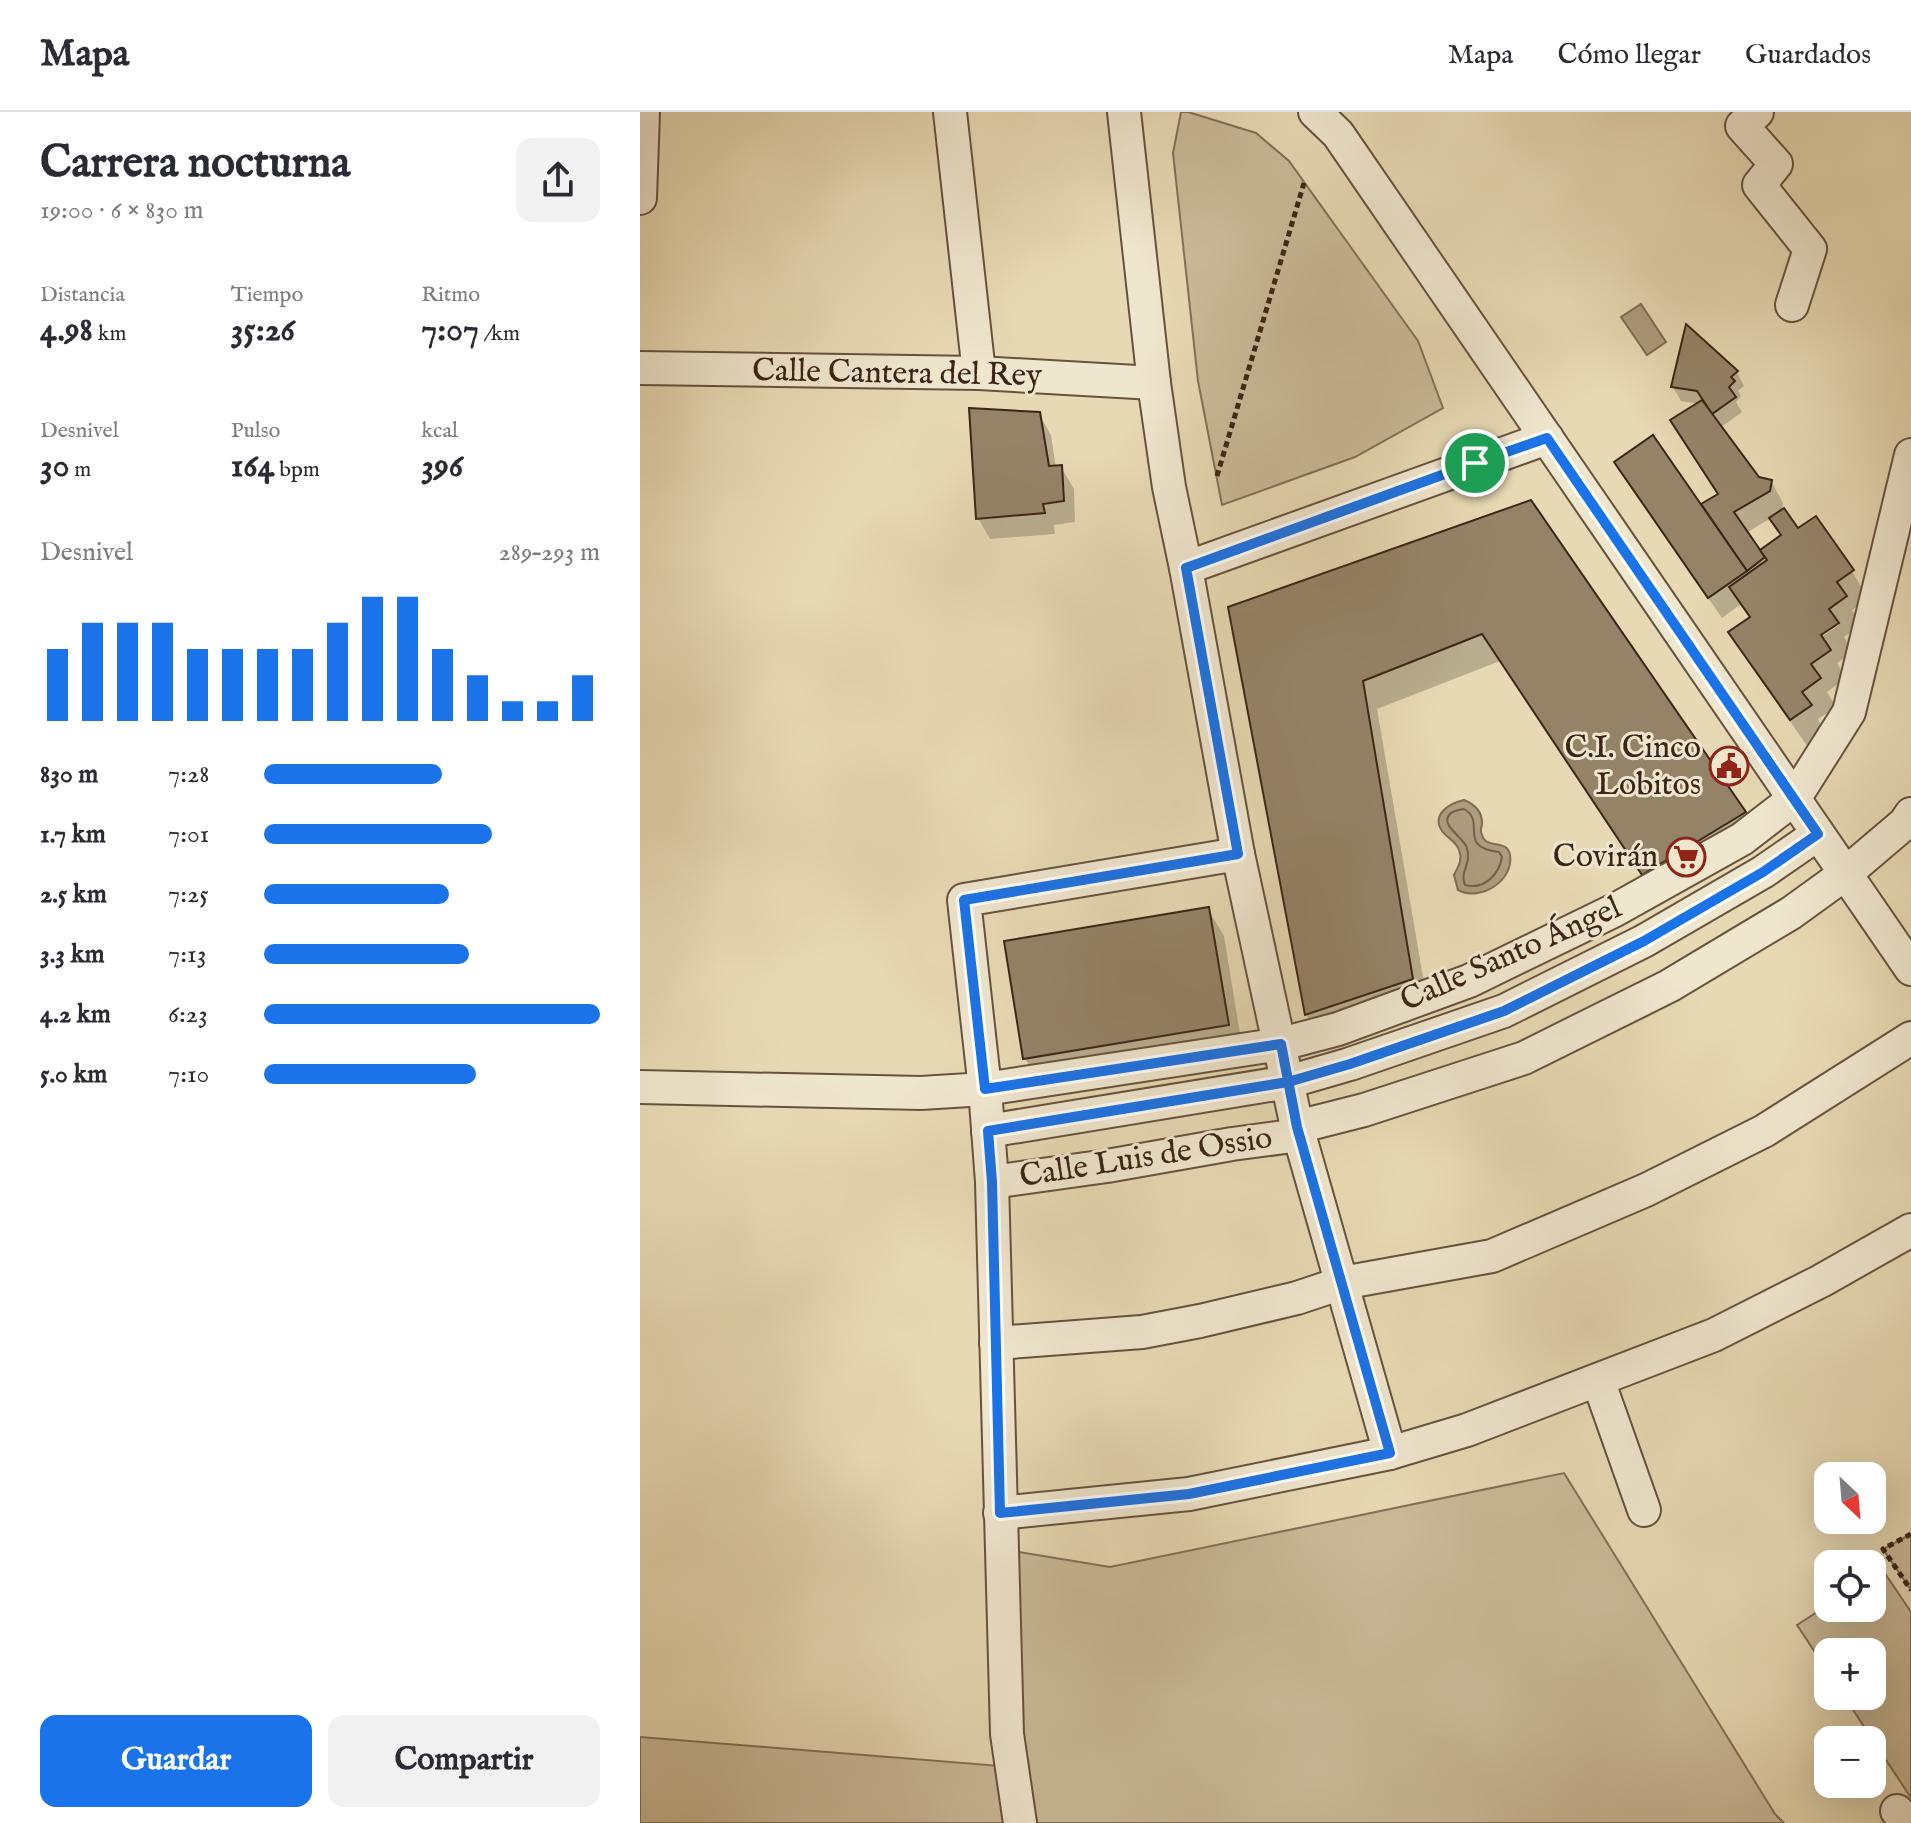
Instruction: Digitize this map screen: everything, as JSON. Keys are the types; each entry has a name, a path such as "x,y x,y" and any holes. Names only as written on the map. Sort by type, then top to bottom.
{"street":[{"path":"640,198 643,112"},
{"path":"950,112 979,373"},
{"path":"1124,112 1154,383 1169,487 1238,854 1298,1131 1390,1453"},
{"path":"1315,112 1338,134 1911,969"},
{"path":"1757,112 1742,126 1776,164 1759,185 1810,249 1792,305"},
{"name":"Calle Cantera del Rey","path":"640,368 979,373 1154,383"},
{"path":"1186,568 1547,438"},
{"name":"Calle Santo Ángel","path":"640,1087 921,1093 985,1089 1281,1044 1338,1029 1469,981 1615,910 1742,839 1794,799 1849,712 1911,455"},
{"path":"1298,1131 1524,1058 1669,986 1791,913 1845,874 1905,823 1911,814"},
{"name":"Calle Santo Ángel","path":"988,1131 1288,1082 1504,1011 1644,941 1763,872 1818,834"},
{"path":"1020,1823 1007,1734 992,1182 964,900 1238,854"},
{"path":"996,1343 1142,1332 1297,1298 1342,1283 1492,1256 1646,1190 1764,1131 1911,1038"},
{"name":"Calle Luis de Ossio","path":"992,1182 1107,1166 1298,1131"},
{"path":"1000,1513 1189,1494 1390,1453 1467,1430 1714,1335 1821,1281 1911,1230"},
{"path":"1598,1380 1644,1510"}],"path":[{"path":"1217,476 1304,183"},
{"path":"1911,1534 1883,1549 1911,1590"}],"shaded area":[{"path":"1181,112 1256,133 1289,161 1418,341 1443,408 1355,457 1222,505 1198,381 1173,153"},
{"path":"1564,1473 1775,1814 1784,1823 640,1823 640,1737 1012,1767 1001,1549 1110,1567"},
{"path":"1911,1534 1911,1590 1886,1550 1883,1549"},
{"path":"1886,1575 1911,1612 1911,1798 1886,1760 1886,1726 1864,1726 1853,1710 1886,1710 1886,1638 1814,1638 1814,1651 1797,1625 1814,1614 1814,1622 1886,1622"}],"water":[{"path":"1641,304 1666,342 1647,355 1621,317"},
{"path":"1464,800 1479,812 1484,839 1505,847 1510,855 1507,873 1501,881 1476,893 1458,890 1454,875 1460,863 1460,854 1456,844 1439,825 1444,810"}],"building":[{"path":"1686,324 1738,371 1731,377 1735,381 1729,387 1736,397 1712,414 1697,391 1671,387"},
{"path":"1702,400 1759,477 1772,480 1770,491 1734,512 1765,557 1747,571 1701,504 1718,494 1670,420"},
{"path":"969,408 1040,412 1049,466 1062,465 1064,501 1043,504 1045,513 976,519"},
{"path":"1653,435 1747,571 1708,598 1614,462"},
{"path":"1531,500 1746,812 1642,875 1482,634 1363,681 1413,979 1305,1015 1228,607"},
{"path":"1784,508 1798,528 1816,516 1854,570 1837,582 1847,596 1829,609 1839,623 1821,635 1831,650 1811,664 1821,678 1802,692 1812,705 1790,720 1728,632 1750,617 1729,587 1767,560 1760,550 1781,535 1769,518"},
{"path":"1209,907 1229,1025 1023,1059 1004,941"}],"place":[{"name":"C.I. Cinco Lobitos","path":"1729,766"},
{"name":"Covirán","path":"1686,857"}],"route":[{"path":"1475,463 1186,568 1238,854 964,900 985,1089 1281,1044 1288,1082 1297,1127 1390,1453 1189,1494 1000,1513 988,1131 1288,1082 1504,1011 1644,941 1763,872 1818,834 1547,438 1475,463"}]}
